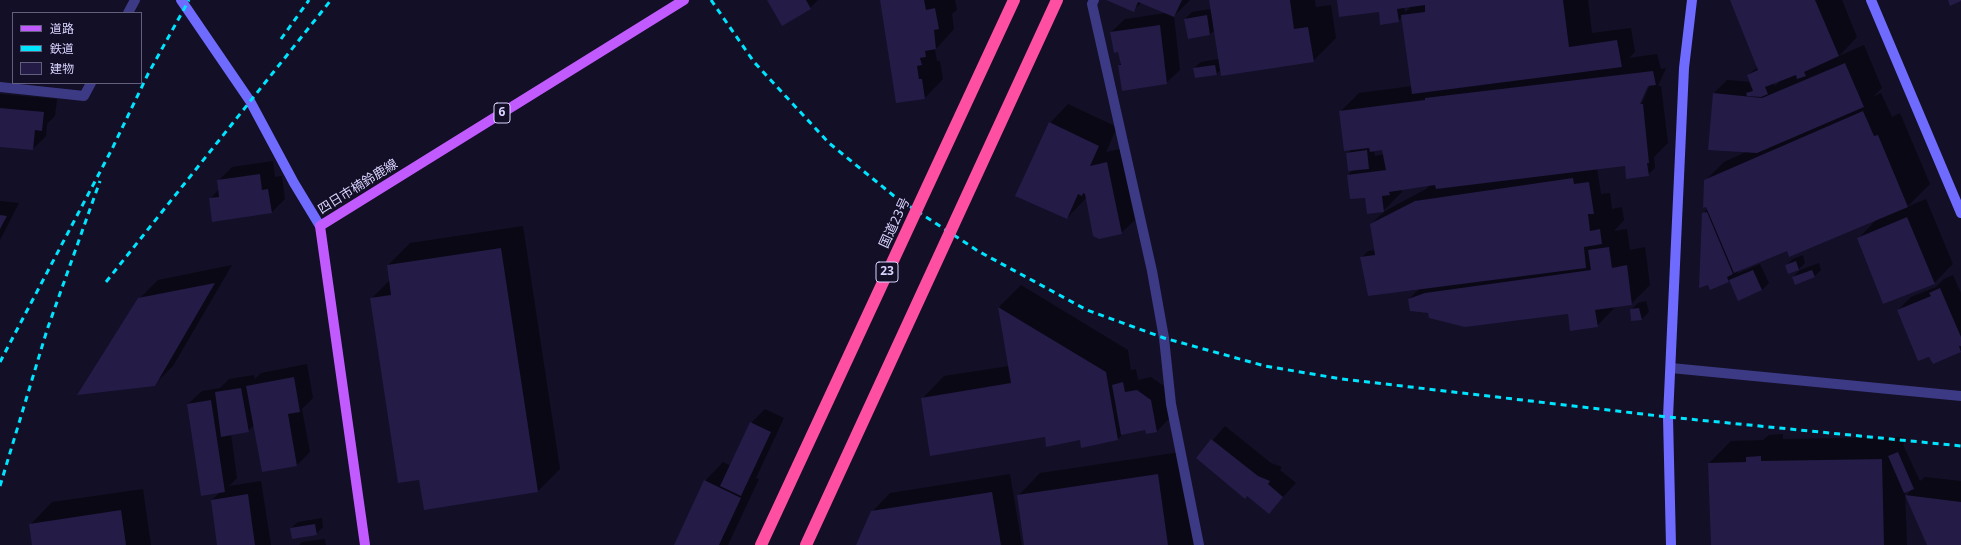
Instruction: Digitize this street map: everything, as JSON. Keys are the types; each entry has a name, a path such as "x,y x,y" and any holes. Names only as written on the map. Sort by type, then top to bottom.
{"highway":[{"name":"国道23号","path":"761,545 1014,0"},
{"path":"806,545 1057,0"}],"main road":[{"name":"四日市楠鈴鹿線","path":"365,545 320,226 684,0"}],"street":[{"path":"129,12 136,0"},
{"path":"181,0 250,101 294,183 320,226"},
{"path":"1094,0 1092,4 1152,271 1164,338 1171,404 1199,545"},
{"path":"1671,545 1668,418 1684,68 1692,0"},
{"path":"1871,0 1961,213"},
{"path":"0,87 84,96 90,84"},
{"path":"1671,368 1961,396"}],"building":[{"path":"767,0 806,0 811,9 782,26"},
{"path":"880,0 924,0 926,10 935,8 939,29 934,30 936,49 925,51 926,57 920,58 922,65 917,66 919,79 922,79 925,99 896,103"},
{"path":"1106,0 1182,0 1174,17 1138,2 1134,12"},
{"path":"1209,0 1290,0 1294,29 1308,27 1314,62 1221,76"},
{"path":"1337,0 1563,0 1569,47 1617,40 1622,67 1412,94 1401,15 1425,12 1425,5 1397,9 1399,22 1380,25 1379,12 1339,17"},
{"path":"1730,0 1815,0 1839,56 1804,72 1806,76 1797,79 1796,75 1765,87 1768,94 1761,97 1747,96 1746,93 1753,91 1747,75 1758,70"},
{"path":"1948,0 1961,0 1961,1 1950,6"},
{"path":"1207,15 1210,35 1188,39 1184,19"},
{"path":"1160,25 1167,84 1122,91 1118,65 1121,65 1118,52 1114,53 1110,32"},
{"path":"1845,63 1864,107 1757,153 1708,150 1713,93 1762,98"},
{"path":"1215,65 1217,75 1195,78 1193,68"},
{"path":"1653,71 1656,85 1648,86 1640,104 1643,104 1649,176 1626,179 1625,166 1436,189 1435,185 1389,192 1390,195 1382,196 1384,212 1367,214 1365,198 1350,199 1347,175 1386,170 1382,150 1370,152 1369,148 1344,151 1339,111 1425,100 1425,98"},
{"path":"0,108 44,112 42,131 35,130 33,150 0,147"},
{"path":"1863,111 1874,136 1878,135 1908,207 1789,257 1787,251 1734,273 1706,207 1703,208 1704,180"},
{"path":"1049,122 1099,146 1090,166 1107,162 1122,234 1099,239 1093,236 1085,194 1083,193 1082,196 1078,194 1067,219 1015,196"},
{"path":"1367,150 1369,169 1348,171 1346,153"},
{"path":"260,174 262,190 268,189 272,213 212,222 209,198 219,197 217,180"},
{"path":"1573,178 1574,184 1589,182 1594,214 1588,214 1590,231 1600,229 1602,244 1584,247 1586,268 1368,296 1360,257 1375,255 1370,224 1415,201"},
{"path":"1707,212 1733,274 1727,277 1729,282 1710,290 1708,285 1699,288 1702,213"},
{"path":"0,215 7,216 0,229"},
{"path":"1907,217 1935,284 1883,304 1857,238"},
{"path":"1609,247 1612,268 1627,265 1632,305 1595,310 1598,327 1570,331 1568,314 1465,327 1429,318 1428,313 1410,311 1408,299 1425,293 1591,270 1588,250"},
{"path":"501,248 538,492 424,510 419,480 398,483 370,298 391,295 387,265"},
{"path":"1796,261 1799,270 1788,274 1785,265"},
{"path":"1753,270 1762,290 1738,301 1729,280"},
{"path":"1812,270 1815,277 1795,285 1792,277"},
{"path":"215,283 155,386 77,395 138,298"},
{"path":"1940,288 1961,337 1961,346 1959,346 1961,352 1933,364 1929,357 1918,361 1897,310 1931,296 1929,293"},
{"path":"998,307 1106,372 1118,440 1081,448 1080,440 1046,447 1045,437 930,456 921,398 1011,383"},
{"path":"1639,308 1642,320 1631,321 1630,309"},
{"path":"294,377 300,412 288,414 297,466 262,472 246,386"},
{"path":"1123,382 1125,392 1137,390 1151,400 1157,432 1146,434 1145,430 1121,435 1112,385"},
{"path":"241,388 249,432 221,437 215,392"},
{"path":"211,400 225,492 201,496 187,404"},
{"path":"750,422 771,432 741,496 720,486"},
{"path":"1211,439 1258,476 1270,481 1268,484 1283,497 1269,514 1247,496 1245,499 1196,458"},
{"path":"1898,452 1914,489 1904,493 1888,456"},
{"path":"1761,456 1761,461 1882,459 1884,545 1711,545 1708,463 1746,462 1746,457"},
{"path":"1158,474 1168,545 1024,545 1017,495"},
{"path":"704,480 741,498 719,545 674,545"},
{"path":"992,492 1001,545 856,545 871,511"},
{"path":"248,494 255,545 217,545 211,500"},
{"path":"1905,495 1961,502 1961,545 1927,545"},
{"path":"121,510 126,545 32,545 29,524"},
{"path":"315,524 317,535 292,539 290,528"}],"railway":[{"path":"0,362 112,149 148,74 189,0"},
{"path":"281,39 309,0"},
{"path":"106,282 331,0"},
{"path":"711,0 754,62 829,143 894,196 978,251 1087,310 1164,338 1265,366 1342,379 1668,417 1961,446"},
{"path":"0,486 47,330 100,181"}]}
